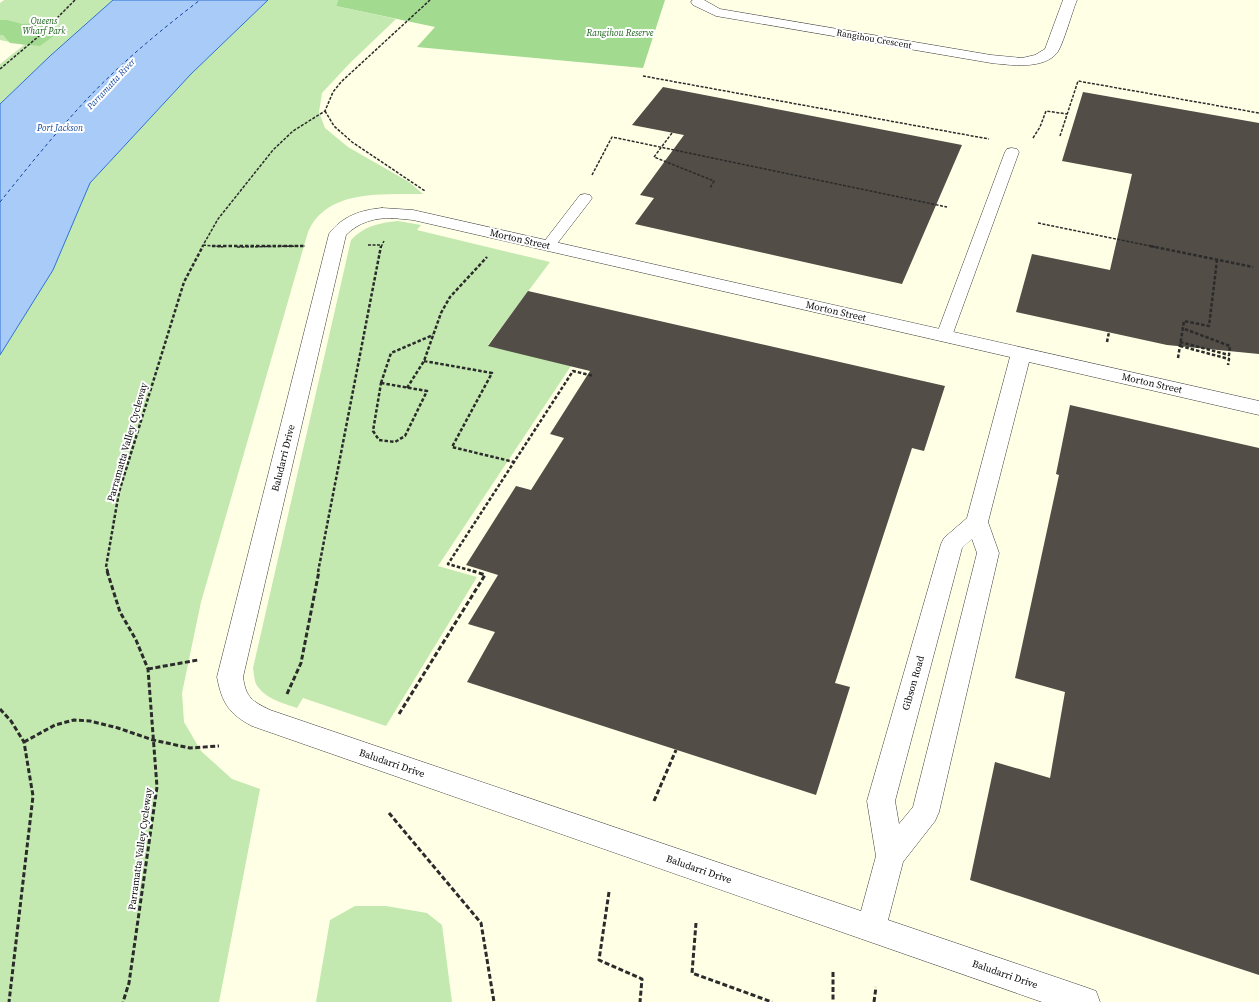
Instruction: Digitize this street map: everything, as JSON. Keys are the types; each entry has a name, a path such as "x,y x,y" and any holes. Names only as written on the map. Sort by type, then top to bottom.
{"street":[{"name":"Rangihou Crescent","path":"698,2 716,12 1001,61 1031,60 1040,58 1051,51 1070,0"},
{"name":"Morton Street","path":"420,205 548,246 1259,408"},
{"name":"Baludarri Drive","path":"420,205 398,212 373,213 352,221 344,226 338,234 230,677 233,696 244,710 261,718 1085,1002"},
{"path":"977,522 1021,354"},
{"name":"Gibson Road","path":"871,928 890,856 881,801 952,544 977,522 988,553 926,812 890,856"}],"lane":[{"path":"944,336 1012,152"},
{"path":"548,246 585,198"}],"path":[{"path":"0,68 39,36 75,0"},
{"path":"420,205 426,192 352,142 334,126 325,110 330,97 341,82 430,0"},
{"path":"643,76 994,140"},
{"path":"1060,136 1078,81 1259,113"},
{"name":"Parramatta Valley Cycleway","path":"123,1002 128,983 157,787 148,669 136,640 120,612 106,567 119,492 184,282 203,245 218,219 273,150 293,131 325,110"},
{"path":"1031,141 1040,127 1046,111 1067,114"},
{"path":"672,133 654,157 714,181 710,188"},
{"path":"591,178 612,137 947,207"},
{"path":"1038,223 1253,267"},
{"path":"286,697 301,663 381,245 382,241 387,240"},
{"path":"203,245 225,247 308,246"},
{"path":"407,388 424,361 441,313 450,297 491,253"},
{"path":"1178,358 1184,321 1209,326 1217,260"},
{"path":"1180,342 1229,355 1230,346 1182,328"},
{"path":"1107,342 1109,332"},
{"path":"381,384 427,391 405,436 395,442 379,440 373,431 381,384 392,353 433,335"},
{"path":"1180,346 1229,359 1228,365"},
{"path":"424,361 492,374 452,447 514,462"},
{"path":"399,714 485,575 448,564 573,371 594,376"},
{"path":"148,669 198,660"},
{"path":"0,709 11,721 24,742 33,796 9,1002"},
{"path":"24,742 55,724 74,720 90,721 118,728 153,740 190,748 219,746"},
{"path":"654,801 676,750"},
{"path":"389,813 481,923 494,1002"},
{"path":"609,892 599,960 642,979 640,1002"},
{"path":"696,923 692,973 772,1002"},
{"path":"833,972 833,1002"},
{"path":"874,1002 876,987"}],"green space":[{"name":"Queens Wharf Park","path":"4,0 113,0 50,56 0,104 0,64 24,45 0,40 0,3"},
{"path":"268,0 338,0 336,6 396,19 350,63 322,93 319,112 325,128 348,147 409,182 423,194 375,195 343,201 329,208 317,218 308,232 201,602 182,693 184,722 201,751 232,779 260,789 219,1002 0,1002 0,355 53,270 90,183 191,74"},
{"name":"Rangihou Reserve","path":"338,0 665,0 643,68 417,47 435,27 336,6"},
{"path":"0,20 7,20 22,24 43,23 56,27 56,34 40,46 10,43 3,35 0,35"},
{"path":"398,221 421,225 417,230 550,262 488,345 571,366 438,566 477,577 386,726 303,698 297,708 280,702 259,689 255,682 253,668 351,240 367,228"},
{"path":"355,906 386,906 427,913 442,925 452,1002 316,1002 330,920"}],"water":[{"name":"Port Jackson","path":"113,0 268,0 191,74 90,183 53,270 0,355 0,104 50,56"}],"building":[{"path":"663,87 962,145 902,284 635,224 654,198 640,195 684,135 632,125"},
{"path":"1083,92 1259,123 1259,354 1167,345 1016,312 1032,254 1110,270 1132,174 1062,161"},
{"path":"528,291 945,386 924,451 912,448 835,683 850,687 816,795 467,682 495,632 468,624 498,575 466,565 516,486 531,490 564,438 550,434 590,371 488,346"},
{"path":"1070,405 1259,448 1259,975 970,880 995,762 1050,778 1065,692 1015,678 1059,475 1056,474"}],"ferry route":[{"path":"0,202 54,136 101,85 142,47 200,0"}],"water label":[{"name":"Parramatta River","path":"111,84"}]}
